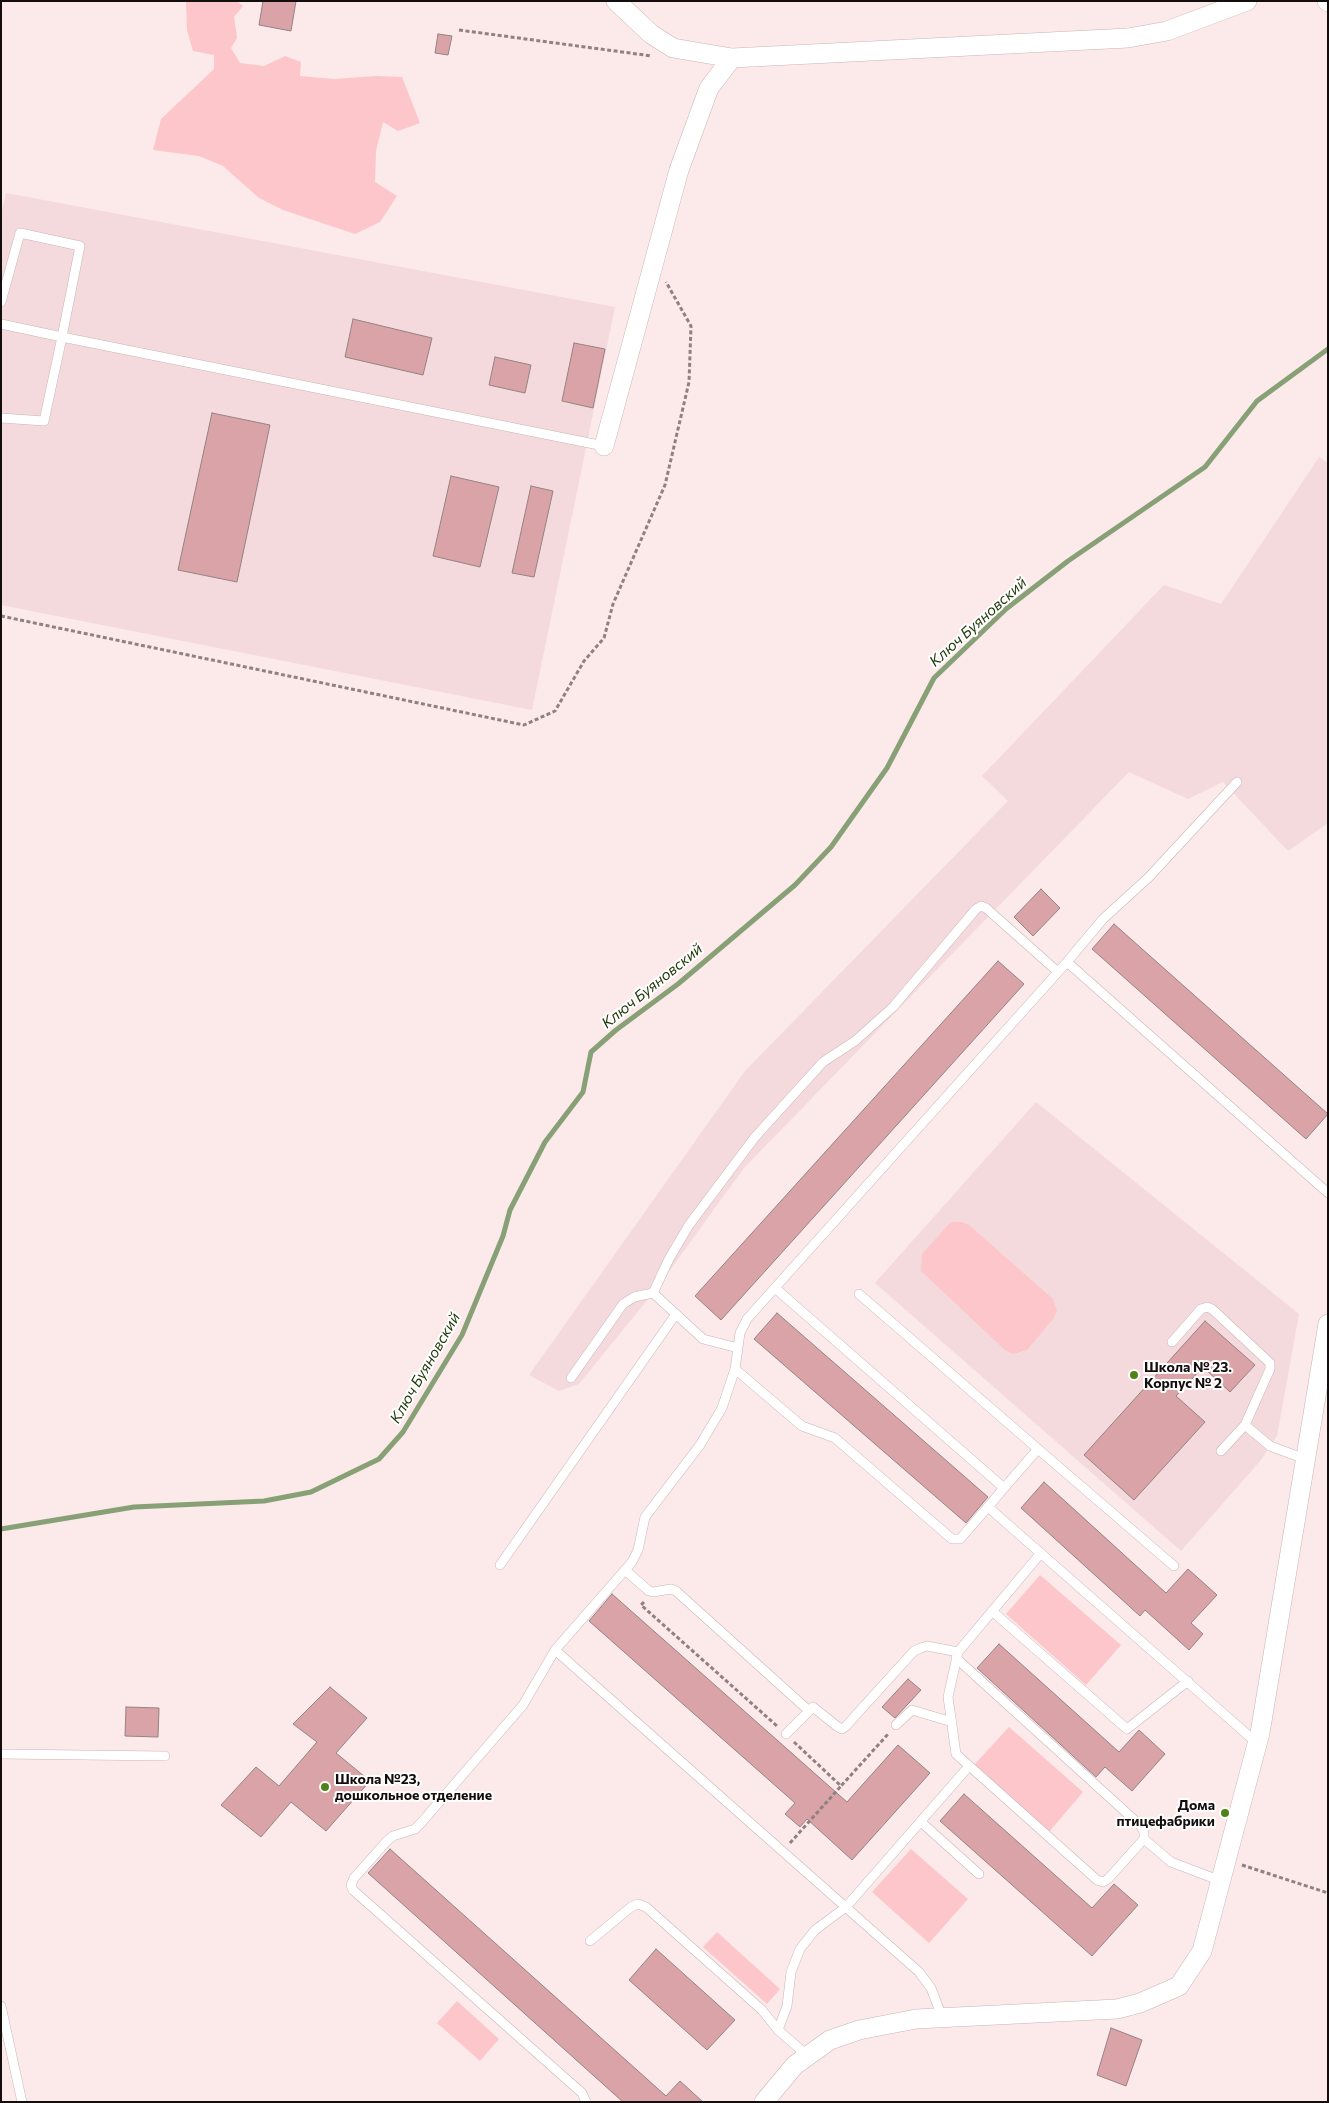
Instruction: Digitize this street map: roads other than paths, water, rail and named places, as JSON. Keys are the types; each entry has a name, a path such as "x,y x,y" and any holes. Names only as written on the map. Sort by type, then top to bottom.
{"street":[{"path":"616,1 651,34 673,48 732,58 1128,38 1167,31 1247,1"},
{"path":"604,446 679,170 709,88 732,58"},
{"path":"764,2102 778,2084 808,2056 830,2040 859,2030 916,2019 1117,2009 1140,2003 1179,1986 1202,1951 1257,1743 1328,1324"}],"lane":[{"path":"1,302 20,233 80,246 44,421 1,418"},
{"path":"1,324 604,446"},
{"path":"586,2102 582,2093 353,1890 351,1885 354,1878 387,1841 393,1836 415,1829 427,1816 523,1704 555,1650 625,1570 638,1550 645,1517 705,1437 722,1408 735,1369 742,1326 1067,962 1103,919 1149,877 1237,782"},
{"path":"653,1293 669,1259 689,1225 755,1137 823,1062 855,1041 893,1007 976,908 981,906 986,908 1058,972"},
{"path":"1067,962 1328,1193"},
{"path":"775,1288 1004,1488"},
{"path":"653,1293 703,1338 738,1348"},
{"path":"571,1378 622,1304 634,1297 653,1293"},
{"path":"859,1294 1174,1566"},
{"path":"1172,1342 1201,1309 1207,1307 1268,1359 1270,1369 1245,1425 1221,1451"},
{"path":"500,1565 676,1314"},
{"path":"735,1369 802,1426 835,1438 952,1539 960,1538 1038,1448"},
{"path":"1245,1425 1270,1446 1305,1459"},
{"path":"988,1507 1257,1743"},
{"path":"786,1734 813,1707 842,1729 914,1651 927,1646 957,1655 1141,1826 1144,1832 1144,1839 1108,1879 1103,1882 1097,1880 956,1754 948,1697 957,1655 1041,1553"},
{"path":"625,1570 653,1592 666,1589 676,1591 808,1710"},
{"path":"992,1611 1127,1729 1188,1681"},
{"path":"555,1650 926,1979 942,2017"},
{"path":"896,1725 912,1710 952,1722"},
{"path":"1,1754 165,1756"},
{"path":"778,2030 787,2006 791,1972 800,1949 815,1930 846,1907 969,1766"},
{"path":"921,1822 979,1874"},
{"path":"1144,1839 1171,1862 1221,1882"},
{"path":"590,1941 631,1907 638,1904 646,1907 762,2010 778,2030 808,2056"},
{"path":"1,2006 22,2102"}],"waterway":[{"name":"Ключ Буяновский","path":"1,1529 134,1507 264,1501 311,1492 379,1459 403,1432 462,1335 503,1236 510,1210 545,1142 583,1092 591,1052 616,1030 678,984 795,885 831,847 887,768 934,678 1006,609 1068,561 1205,467 1257,401 1328,349"}],"place":[{"name":"Школа № 23. Корпус № 2","path":"1134,1375"},
{"name":"Школа №23, дошкольное отделение","path":"325,1787"},
{"name":"Дома птицефабрики","path":"1225,1813"}]}
